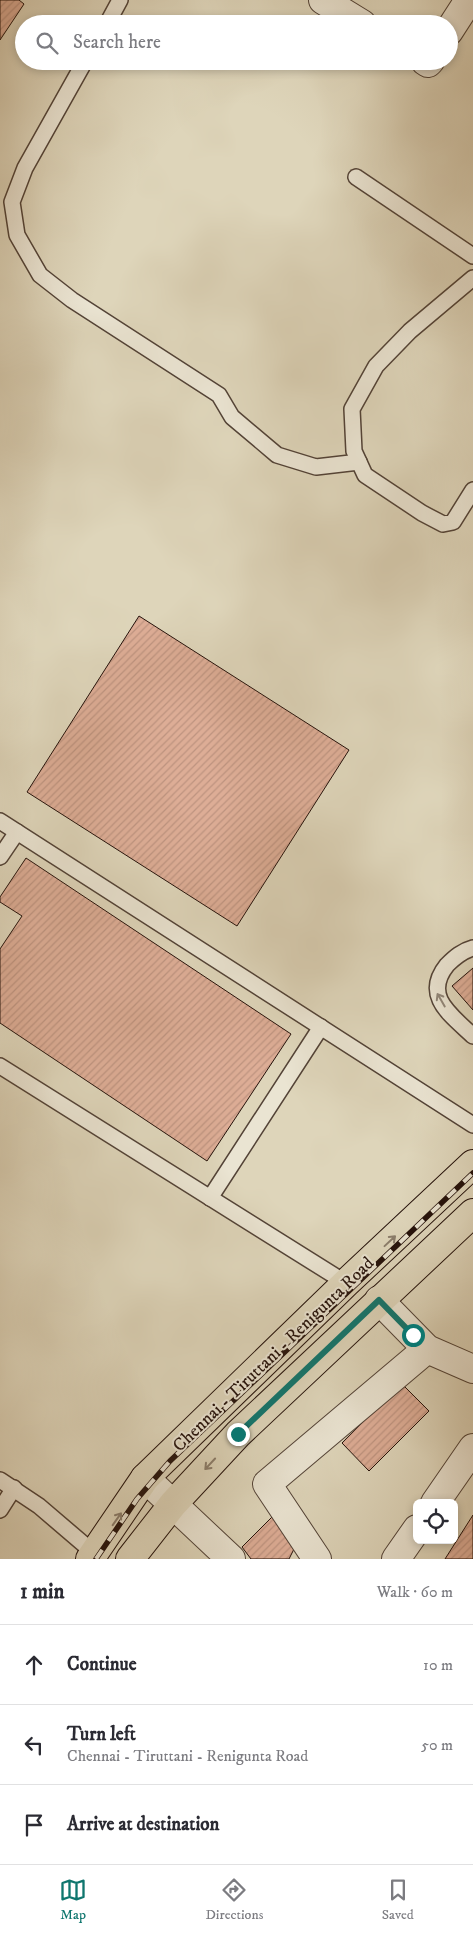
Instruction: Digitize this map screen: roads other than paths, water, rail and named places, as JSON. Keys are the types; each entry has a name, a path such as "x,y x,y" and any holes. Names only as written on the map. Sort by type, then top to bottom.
{"main road":[{"name":"Chennai - Tiruttani - Renigunta Road","path":"92,1556 145,1478 346,1283 473,1164"},
{"name":"Chennai - Tiruttani - Renigunta Road","path":"130,1559 173,1504 238,1434 473,1213"}],"street":[{"path":"323,0 347,15"},
{"path":"458,17 469,0"},
{"path":"379,1300 427,1349 473,1370"},
{"path":"317,1559 266,1484 427,1349"},
{"path":"438,1499 473,1448"},
{"path":"145,1478 231,1559"},
{"path":"396,1559 413,1535"}],"lane":[{"path":"112,15 120,0"},
{"path":"81,70 25,168 12,202 16,235 40,275 72,300 220,395 232,417 276,455 316,467 359,462"},
{"path":"356,177 473,256"},
{"path":"473,278 410,331 376,366 352,409 354,451 365,474 422,513 444,524 453,522 473,490"},
{"path":"0,820 473,1125"},
{"path":"0,857 17,832"},
{"path":"473,948 454,957 436,984 437,994 443,1004 473,1036"},
{"path":"210,1198 321,1027"},
{"path":"0,1066 346,1283"},
{"path":"0,1480 14,1488 92,1556"},
{"path":"0,1510 14,1488"}],"railway":[{"path":"96,1559 137,1499 170,1461 473,1173"}]}
